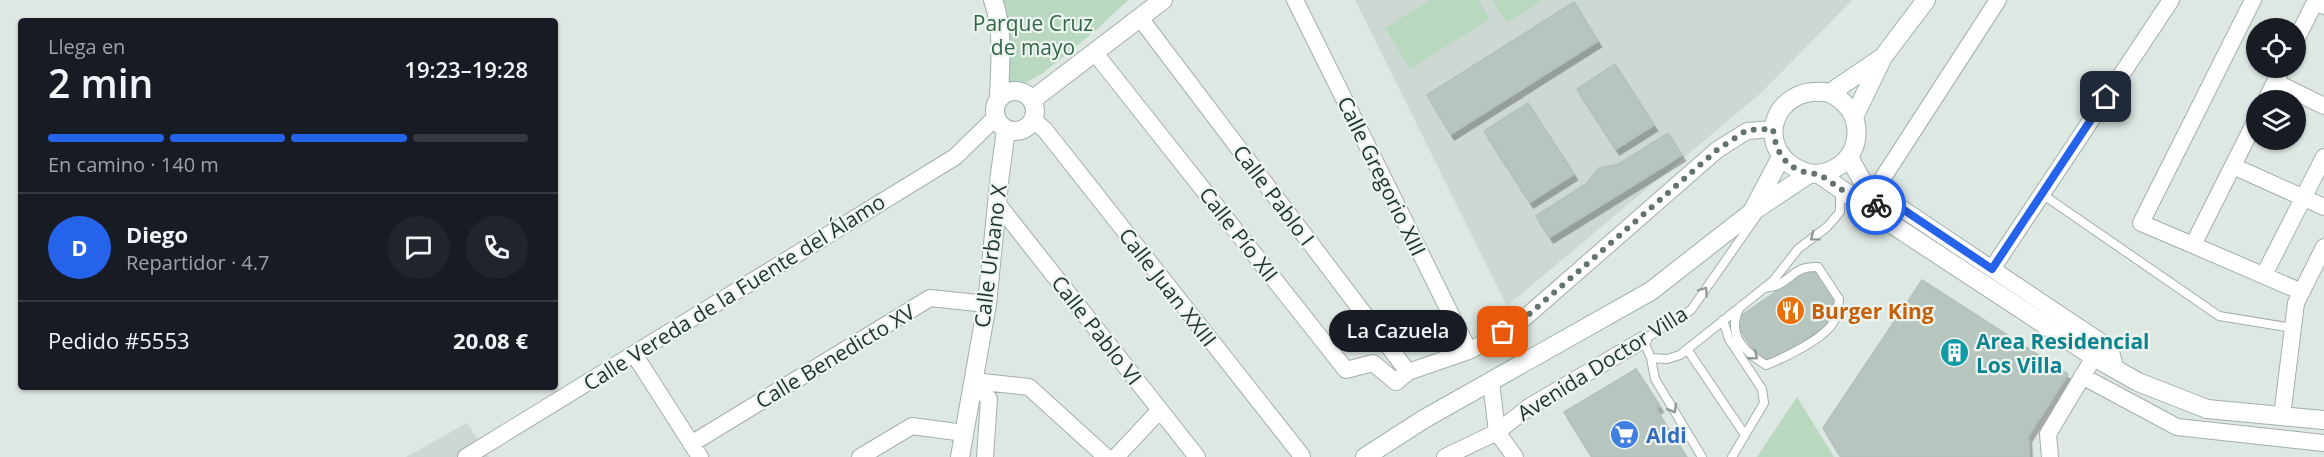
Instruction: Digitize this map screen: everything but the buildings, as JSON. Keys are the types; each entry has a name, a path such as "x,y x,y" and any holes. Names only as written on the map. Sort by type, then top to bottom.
{"street":[{"path":"993,0 998,12 1001,55 999,97 994,107 1001,124 1021,130 1033,120 1035,108 1032,100 1023,92 1012,90 999,97"},
{"path":"1032,100 1163,0"},
{"name":"Calle Gregorio XIII","path":"1295,0 1469,351"},
{"path":"1854,117 1883,57 1926,0"},
{"path":"1875,190 1998,0"},
{"path":"1992,269 2171,0"},
{"path":"2253,0 2141,223 2302,292"},
{"path":"2306,22 2317,3"},
{"name":"Calle Pablo I","path":"1140,18 1402,377"},
{"name":"Calle Pío XII","path":"1095,52 1346,370 1373,363 1402,377"},
{"path":"1830,93 1883,57"},
{"path":"2283,78 2324,106"},
{"path":"1365,457 1424,419 1651,291 1759,207 1814,174 1838,167 1849,157 1855,145 1857,130 1854,117 1845,103 1830,93 1816,91 1796,95 1785,104 1777,116 1773,129 1775,144 1781,157 1793,168 1814,174 1840,189 2094,357 2138,382 2207,410 2324,420"},
{"name":"Calle Juan XXIII","path":"1033,120 1045,130 1302,457"},
{"name":"Calle Urbano X","path":"960,457 987,304 997,203 1001,124"},
{"name":"Calle Vereda de la Fuente del Álamo","path":"466,457 955,157 1001,124"},
{"path":"1402,377 1469,351 1520,322 1717,150 1747,130 1773,129"},
{"path":"2193,245 2246,140"},
{"path":"1759,207 1781,157"},
{"path":"1849,157 1875,190 2110,348 2116,370"},
{"path":"2264,275 2324,157"},
{"path":"2233,166 2324,207"},
{"path":"1875,190 1884,219"},
{"name":"Calle Pablo VI","path":"997,203 1197,457"},
{"path":"2282,416 2296,303 2324,247"},
{"name":"Calle Benedicto XV","path":"695,450 930,298 987,304"},
{"name":"Avenida Doctor Villa","path":"1445,457 1497,432 1529,407 1643,340"},
{"path":"634,354 695,450"},
{"path":"2050,457 2048,434 2094,357"},
{"path":"2082,376 2177,427 2316,447"},
{"path":"973,381 989,399 986,457"},
{"path":"973,381 1029,387 1106,457"},
{"path":"1491,382 1497,432 1515,457"},
{"path":"1116,457 1160,410"},
{"path":"860,457 912,426 964,433"}],"lane":[{"path":"1651,358 1667,359 1680,355 1773,281 1798,249 1827,227 1839,212 1840,189"},
{"path":"2042,194 2219,316 2293,328"},
{"name":"Avenida Doctor Villa","path":"1643,340 1691,310 1759,207"},
{"path":"1740,307 1734,318 1735,334 1750,355 1766,365 1788,356 1816,338 1830,327 1837,314 1839,299 1818,267 1807,267 1796,271 1778,285 1764,288"},
{"path":"1724,320 1729,339 1762,389 1764,403 1732,457"},
{"path":"1643,340 1651,358 1655,379 1702,457"},
{"path":"1687,350 1745,435"}],"shaded area":[{"path":"1355,0 1852,0 1761,93 1507,306"},
{"path":"467,423 489,457 406,457"}],"green space":[{"name":"Parque Cruz de mayo","path":"989,0 1128,0 1095,31 1043,73 999,97"},
{"path":"1430,0 1478,0 1490,19 1410,69 1385,28"},
{"path":"1492,0 1543,0 1507,23"},
{"path":"1797,397 1834,457 1757,457"}],"way so far":[{"path":"1503,332 1520,322 1717,150 1747,130 1773,129 1775,144 1781,157 1793,168 1809,174 1819,174 1884,219 1876,205"}],"place":[{"name":"Burger King","path":"1790,311"},
{"name":"La Cazuela","path":"1503,332"},
{"name":"Area Residencial Los Villa","path":"1955,353"},
{"name":"Aldi","path":"1625,435"}],"route":[{"path":"1876,205 1871,196 1880,183 1898,206 1992,269 2106,97"}]}
